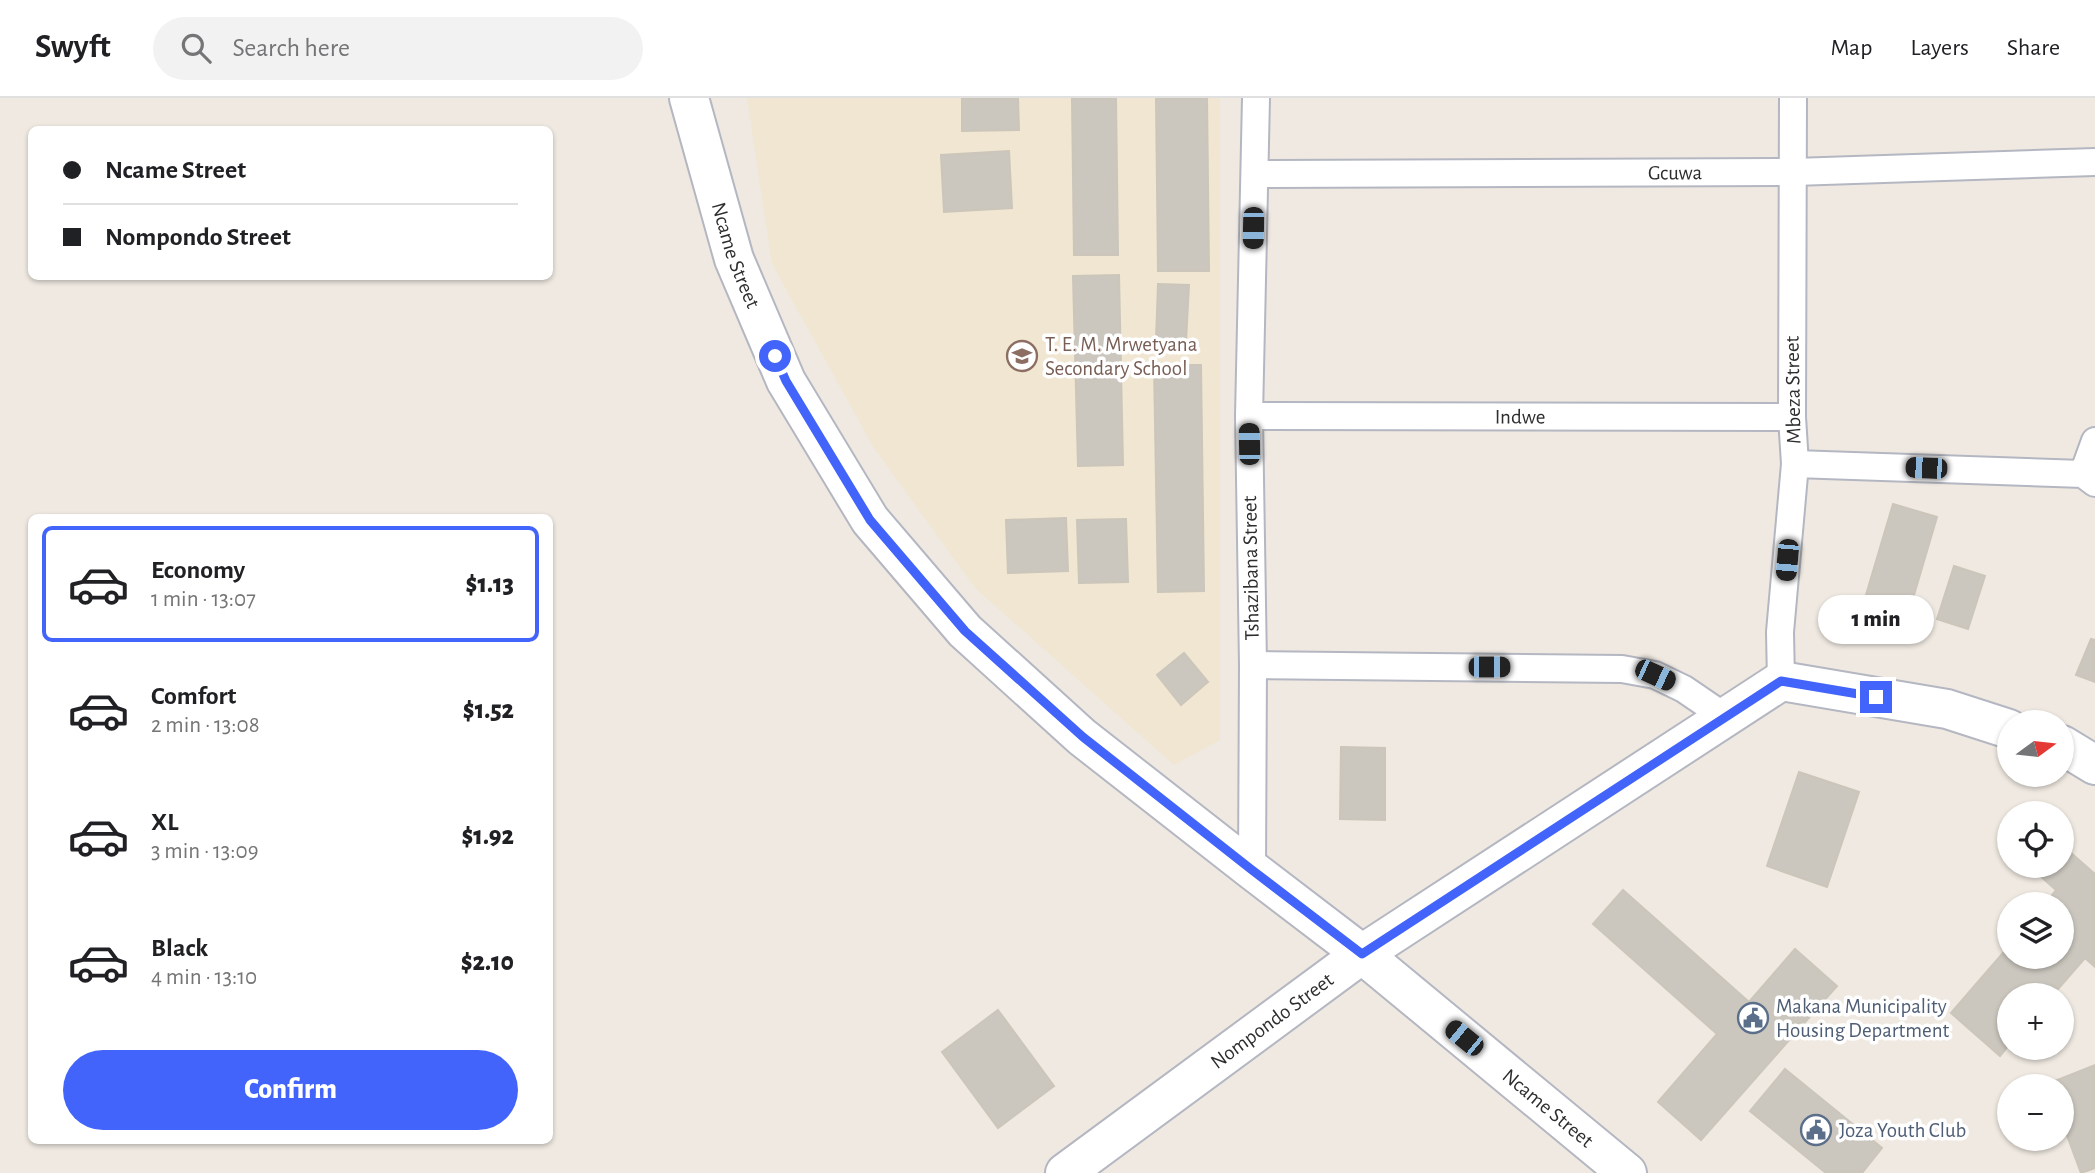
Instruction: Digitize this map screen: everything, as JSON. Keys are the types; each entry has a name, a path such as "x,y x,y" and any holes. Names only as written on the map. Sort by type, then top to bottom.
{"street":[{"name":"Ncame Street","path":"689,98 734,259 786,381 870,520 965,631 1083,737 1362,954 1627,1173"},
{"name":"Tshazibana Street","path":"1252,870 1253,665 1249,416 1256,98"},
{"name":"Mbeza Street","path":"1781,681 1780,632 1795,464 1792,417 1793,98"},
{"name":"Gcuwa","path":"1255,174 1794,172 2095,162"},
{"name":"Indwe","path":"1249,416 1792,417"},
{"path":"1795,464 2089,478 2095,441"},
{"path":"1253,665 1622,669 1655,675 1684,689 1725,717"},
{"path":"1781,681 1947,709 1997,725"},
{"name":"Nompondo Street","path":"1065,1173 1362,954 1781,681"},
{"path":"2074,752 2095,765"}],"shaded area":[{"name":"T. E. M. Mrwetyana Secondary School","path":"747,98 1220,98 1220,740 1174,765 975,588 874,448 772,264"}],"building":[{"path":"962,98 1018,98 1019,130 962,131"},
{"path":"1072,98 1116,98 1118,255 1074,255"},
{"path":"1156,98 1207,98 1209,271 1158,271"},
{"path":"1009,151 1012,208 944,212 941,155"},
{"path":"1119,275 1123,465 1078,466 1073,276"},
{"path":"1158,284 1189,285 1186,341 1156,340"},
{"path":"1154,365 1201,365 1204,591 1158,592"},
{"path":"1893,504 1937,517 1904,629 1860,615"},
{"path":"1066,518 1068,571 1008,573 1006,520"},
{"path":"1126,519 1128,582 1079,583 1077,520"},
{"path":"1954,566 1985,576 1968,629 1937,619"},
{"path":"2091,639 2095,640 2095,682 2076,675"},
{"path":"1184,653 1208,682 1181,705 1157,675"},
{"path":"1341,747 1385,748 1385,820 1340,819"},
{"path":"1799,772 1859,792 1827,887 1767,866"},
{"path":"2074,856 2095,874 2095,967 2085,958 2063,983 1997,983 1997,1053 1951,1013 1997,960 1997,969 2074,969 2074,892 2054,892 2056,890 2042,878 2074,878"},
{"name":"Makana Municipality Housing Department","path":"1623,890 1749,1002 1795,949 1837,986 1701,1140 1658,1102 1717,1034 1593,924"},
{"path":"998,1010 1054,1086 998,1128 942,1052"},
{"path":"2095,1065 2095,1168 2081,1173 2073,1151 2072,1074"},
{"name":"Joza Youth Club","path":"1785,1069 1882,1148 1862,1173 1826,1173 1750,1111"}],"place":[{"name":"T. E. M. Mrwetyana Secondary School","path":"1022,356"},
{"name":"Makana Municipality Housing Department","path":"1753,1018"},
{"name":"Joza Youth Club","path":"1816,1130"}],"route":[{"path":"775,356 786,381 870,520 965,631 1083,737 1362,954 1781,681 1876,697"}]}
